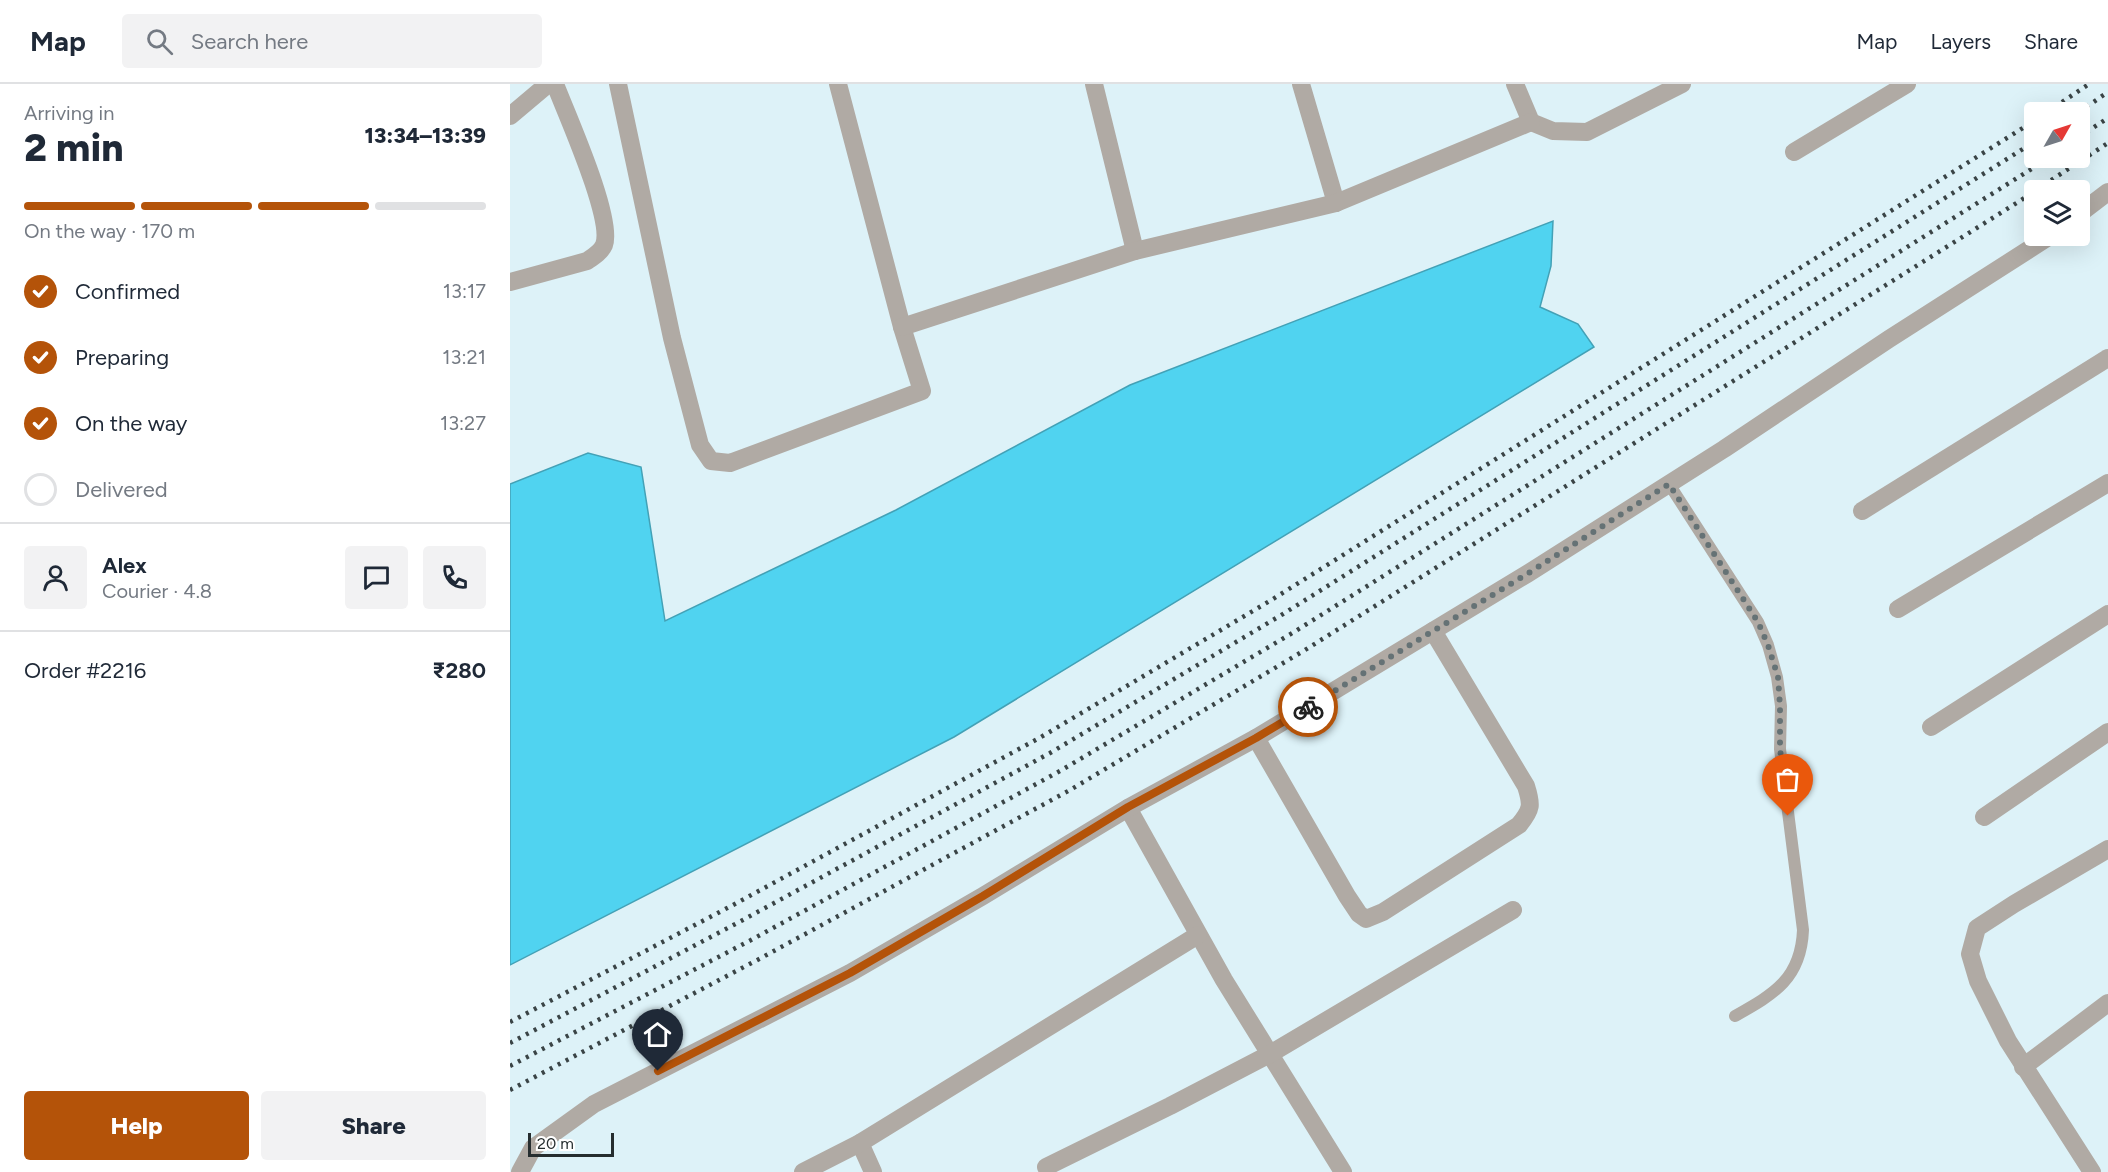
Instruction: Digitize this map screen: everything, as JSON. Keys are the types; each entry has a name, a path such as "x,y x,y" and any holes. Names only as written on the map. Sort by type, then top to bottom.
{"street":[{"path":"510,116 548,84"},
{"path":"510,282 587,261 603,246 604,224 595,190 555,84"},
{"path":"618,84 672,338 700,445 711,461 730,463 922,391 902,327 838,84"},
{"path":"1094,84 1136,251"},
{"path":"1301,84 1336,203"},
{"path":"1515,84 1531,122"},
{"path":"902,327 1136,251 1336,203 1531,122 1553,131 1587,132 1682,84"},
{"path":"1794,152 1907,84"},
{"path":"2090,206 2108,193"},
{"path":"520,1172 534,1148 594,1104 850,973 983,896 1128,807 1256,738 1669,484 2034,246"},
{"path":"1862,511 2108,358"},
{"path":"1898,609 2108,483"},
{"path":"1931,727 2108,614"},
{"path":"1256,738 1359,914 1366,918 1383,912 1519,825 1529,812 1531,800 1526,786 1433,631"},
{"path":"1984,817 2108,732"},
{"path":"1128,807 1198,935 1343,1172"},
{"path":"2092,1172 2024,1067 1978,981 1970,954 1977,928 2014,903 2108,849"},
{"path":"1046,1167 1270,1054 1513,910"},
{"path":"803,1172 860,1143 1198,935"},
{"path":"2024,1067 2108,1004"},
{"path":"860,1143 873,1172"}],"lane":[{"path":"1669,484 1758,622 1778,677 1780,749 1803,930 1802,945 1798,962 1771,996 1735,1016"}],"water":[{"path":"1553,221 1551,266 1540,307 1578,324 1594,347 954,737 510,965 510,484 588,453 641,467 665,621 896,510 1130,385"}],"railway":[{"path":"2062,102 2089,84"},
{"path":"2090,104 2108,92"},
{"path":"2090,130 2108,118"},
{"path":"510,1022 733,905 1041,737 1273,599 2024,127"},
{"path":"2051,180 2108,143"},
{"path":"510,1043 741,921 1050,753 1283,614 2024,148"},
{"path":"510,1066 751,940 1060,771 1294,632 2033,168"},
{"path":"510,1090 761,958 1070,790 1305,650 2024,198"}],"way so far":[{"path":"1308,707 1527,574 1669,484 1758,622 1768,645 1778,677 1780,749 1788,816"}],"route":[{"path":"658,1071 850,973 983,896 1128,807 1256,738 1308,707"}]}
